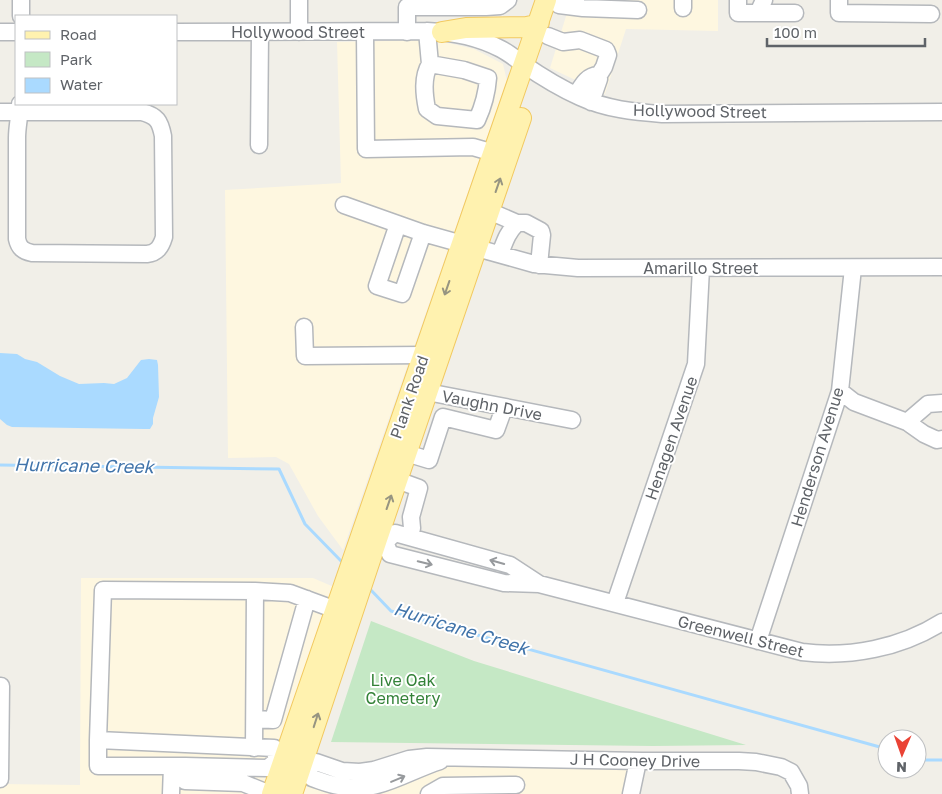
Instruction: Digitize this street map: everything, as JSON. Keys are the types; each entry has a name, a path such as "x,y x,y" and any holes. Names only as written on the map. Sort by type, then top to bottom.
{"main road":[{"name":"Plank Road","path":"271,794 292,764 344,603 360,562 374,538 397,480 417,421 424,355 469,245 489,211 530,68 555,2"},
{"path":"434,32 466,28 528,27 536,25 544,29"},
{"name":"Plank Road","path":"374,538 419,391 469,245 494,153 505,121 530,68"},
{"name":"Plank Road","path":"292,764 292,794"}],"street":[{"path":"21,0 21,15"},
{"path":"299,0 299,32"},
{"path":"407,32 407,7 486,4 500,6 508,0"},
{"path":"738,0 738,13 761,6 795,13"},
{"path":"839,0 839,13 935,9"},
{"path":"555,2 583,8 638,10"},
{"path":"486,4 486,28"},
{"path":"544,29 562,42 580,40 606,50 608,55 591,102"},
{"path":"0,32 15,32"},
{"name":"Hollywood Street","path":"178,32 434,32 465,36 510,54 530,68 591,102 616,109 662,114 942,112"},
{"path":"259,145 260,32"},
{"path":"365,32 366,148 473,147 494,153"},
{"path":"430,64 464,70 488,78 488,87 477,120 437,116 427,109 424,94 426,71 430,64 434,32"},
{"path":"576,95 586,80 596,74 599,76"},
{"path":"0,112 20,108 142,112 150,114 157,119 164,136 164,237 158,250 147,254 32,253 22,250 16,239 17,124 20,108"},
{"path":"481,111 505,121"},
{"name":"Amarillo Street","path":"344,206 423,233 539,265 578,268 942,267"},
{"path":"489,211 541,231 539,265"},
{"path":"500,254 507,234 518,223"},
{"path":"398,224 377,286 402,294 423,233"},
{"name":"Henagen Avenue","path":"615,603 696,364 701,268"},
{"name":"Henderson Avenue","path":"758,641 840,391 853,268"},
{"path":"304,327 305,356 424,355"},
{"name":"Vaughn Drive","path":"419,391 572,420"},
{"path":"840,391 854,402 907,422 924,434 937,440 942,439"},
{"path":"907,422 928,404 942,403"},
{"path":"406,453 429,460 443,417 496,430 504,408"},
{"path":"417,421 440,428"},
{"path":"397,480 421,482 411,516 412,528 410,537"},
{"name":"Greenwell Street","path":"374,538 395,533 410,537 510,565 540,584"},
{"name":"Greenwell Street","path":"374,538 390,554 504,583 540,584 802,652 826,654 865,650 898,642 942,622"},
{"path":"271,794 250,790 243,783 98,766 103,590 255,591 290,593 307,599 344,603"},
{"path":"254,748 255,591"},
{"path":"255,719 273,720 307,599"},
{"path":"0,780 1,686"},
{"path":"98,740 274,748 292,764"},
{"name":"J H Cooney Drive","path":"182,777 316,762 342,771 360,772 374,770 414,758 427,757 739,761 787,769 791,772 799,786 800,794"},
{"path":"429,794 443,786 516,790 516,759"},
{"path":"631,794 638,760"},
{"path":"171,794 182,777"}],"shaded area":[{"path":"571,0 718,0 718,31 626,29 605,94 550,68"},
{"path":"436,40 474,49 503,64 507,81 343,550 318,516 289,464 276,457 228,458 225,190 341,183 337,42"},
{"path":"81,578 313,578 334,587 268,794 0,794 0,784 80,785"},
{"path":"452,758 632,760 631,794 293,794 300,774 347,788"}],"green space":[{"name":"Live Oak Cemetery","path":"371,621 474,661 746,745 653,746 331,742"}],"water":[{"path":"0,353 17,354 25,359 37,362 60,376 79,384 114,384 127,378 141,360 157,360 159,397 153,424 150,429 12,427 7,425 0,419"}],"waterway":[{"name":"Hurricane Creek","path":"0,465 279,469 305,524 343,563"},
{"name":"Hurricane Creek","path":"369,588 391,611 877,746"},
{"name":"Hurricane Creek","path":"927,760 942,760"}]}
